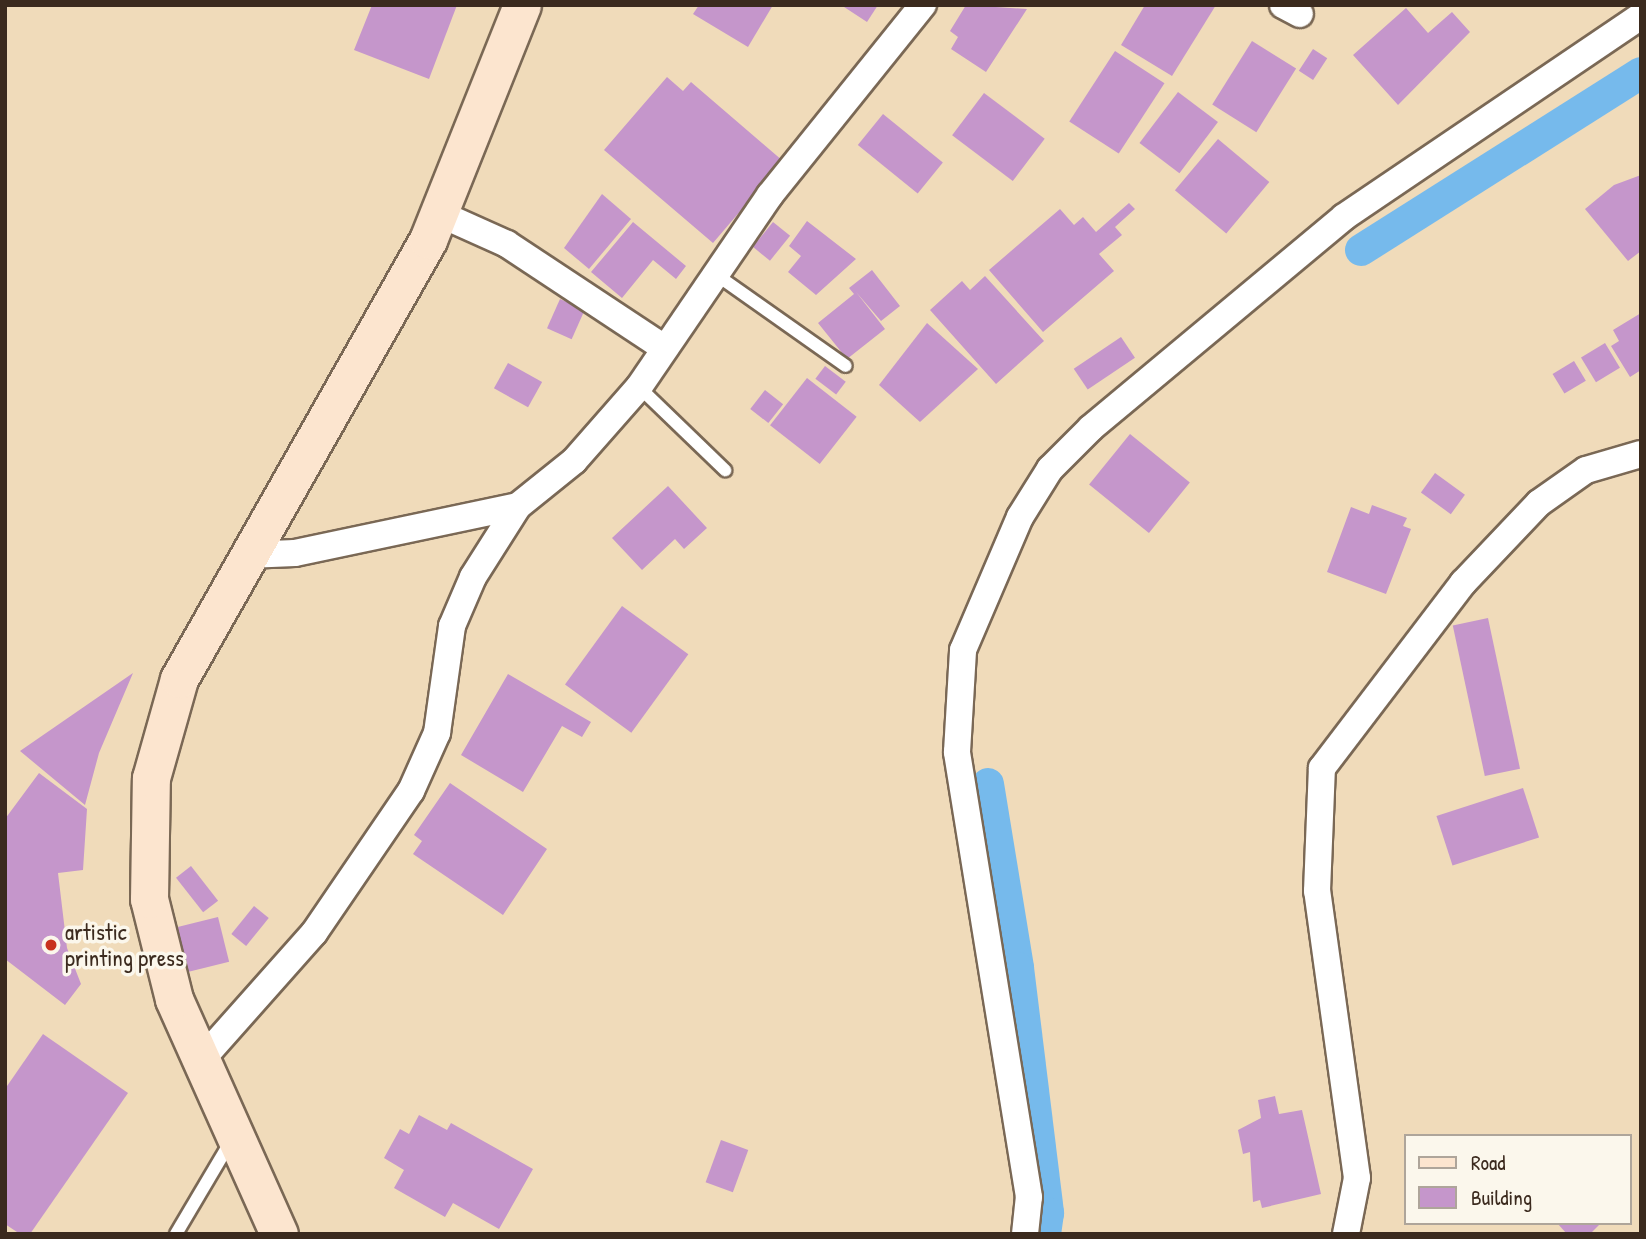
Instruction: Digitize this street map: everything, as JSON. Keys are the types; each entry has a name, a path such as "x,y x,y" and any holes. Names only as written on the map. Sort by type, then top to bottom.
{"main road":[{"path":"279,1234 173,999 149,899 151,778 179,679 247,555 351,382 440,214 522,5"}],"street":[{"path":"202,1059 314,933 411,791 437,733 452,626 473,577 518,506 575,461 639,387 713,273 923,5"},
{"path":"1025,1234 1030,1197 957,752 964,650 1020,517 1051,469 1091,428 1344,217 1641,16"},
{"path":"440,214 507,244 664,348"},
{"path":"1346,1234 1357,1178 1317,891 1322,768 1463,583 1539,503 1586,470 1641,454"},
{"path":"247,555 295,553 518,506"}],"lane":[{"path":"713,273 846,366"},
{"path":"639,387 725,470"},
{"path":"176,1234 233,1137"}],"building":[{"path":"372,5 457,5 429,79 354,50"},
{"path":"699,5 773,5 748,47 693,14"},
{"path":"841,5 878,5 867,22"},
{"path":"966,5 1027,9 986,72 951,49 958,37 950,31"},
{"path":"1145,5 1216,5 1172,76 1121,45"},
{"path":"1406,8 1428,33 1452,12 1470,32 1398,105 1353,55"},
{"path":"1252,41 1296,69 1256,132 1212,105"},
{"path":"1313,49 1327,58 1313,80 1299,71"},
{"path":"1115,51 1164,83 1119,154 1069,121"},
{"path":"667,77 683,91 691,82 783,161 713,243 604,150"},
{"path":"1178,92 1218,122 1179,173 1139,143"},
{"path":"984,93 1045,139 1013,181 952,135"},
{"path":"883,114 943,162 918,194 858,145"},
{"path":"1218,139 1269,182 1226,233 1175,190"},
{"path":"1641,175 1641,251 1628,261 1585,209 1614,185"},
{"path":"602,194 631,219 589,269 564,248"},
{"path":"1129,203 1135,209 1115,227 1122,235 1099,254 1114,271 1043,332 989,270 1060,209 1074,225 1083,217 1096,232"},
{"path":"807,221 856,259 816,295 788,272 801,256 789,246"},
{"path":"633,222 686,266 676,279 653,260 622,298 591,272"},
{"path":"773,222 790,236 770,261 753,247"},
{"path":"872,270 900,306 881,321 856,292 885,329 847,359 818,323 854,294 849,288"},
{"path":"985,276 1044,341 996,384 930,310 962,281 970,290"},
{"path":"560,299 585,310 572,339 547,328"},
{"path":"1641,313 1641,370 1630,377 1611,346 1619,341 1613,330"},
{"path":"927,323 978,369 920,422 879,385"},
{"path":"1121,337 1135,358 1088,390 1074,369"},
{"path":"1605,343 1620,368 1596,382 1581,357"},
{"path":"1574,361 1586,381 1564,394 1553,374"},
{"path":"508,363 542,382 528,407 494,388"},
{"path":"825,366 846,382 836,394 815,379"},
{"path":"807,378 857,417 820,464 770,425"},
{"path":"765,390 783,404 768,423 750,409"},
{"path":"1130,434 1190,482 1149,533 1089,485"},
{"path":"1435,473 1465,495 1451,514 1421,492"},
{"path":"668,486 707,528 684,549 675,539 642,570 612,538"},
{"path":"1372,505 1407,518 1403,526 1411,529 1386,594 1327,572 1351,507 1369,514"},
{"path":"622,606 688,654 631,733 565,684"},
{"path":"1488,618 1520,769 1485,776 1453,625"},
{"path":"133,673 99,753 85,805 20,751"},
{"path":"508,674 591,722 582,737 562,726 523,792 461,755"},
{"path":"39,773 87,809 83,870 58,873 67,948 81,984 65,1005 5,959 5,819"},
{"path":"450,783 547,849 503,915 413,854 422,841 414,835"},
{"path":"1523,788 1539,837 1453,866 1436,816"},
{"path":"191,866 218,901 203,912 176,878"},
{"path":"254,906 269,918 246,946 231,934"},
{"path":"218,917 229,962 178,974 167,930"},
{"path":"43,1034 128,1093 30,1234 20,1234 5,1224 5,1089"},
{"path":"1275,1096 1279,1114 1302,1110 1321,1194 1262,1208 1260,1200 1253,1202 1250,1152 1243,1154 1238,1130 1261,1118 1258,1100"},
{"path":"419,1115 447,1130 451,1123 533,1169 499,1229 453,1203 445,1217 394,1188 404,1170 384,1158 400,1129 409,1134"},
{"path":"721,1140 748,1150 733,1192 706,1182"},
{"path":"1559,1225 1599,1225 1590,1234 1567,1234"}],"waterway":[{"path":"1361,250 1641,73"},
{"path":"988,784 1018,968 1048,1213 1045,1234"}],"place":[{"name":"artistic printing press","path":"51,945"}]}
